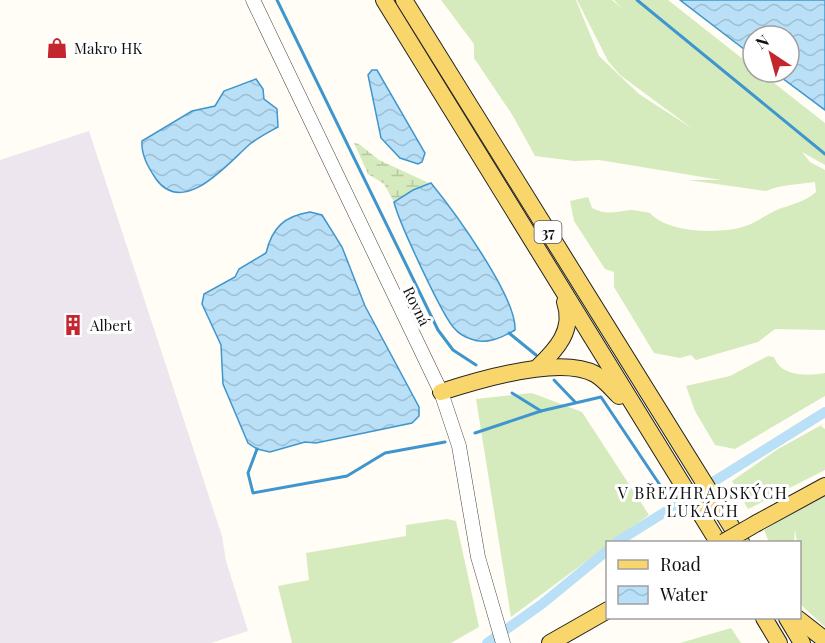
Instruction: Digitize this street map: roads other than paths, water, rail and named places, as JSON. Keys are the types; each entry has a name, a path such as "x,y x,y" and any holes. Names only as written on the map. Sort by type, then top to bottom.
{"main road":[{"name":"37","path":"384,0 717,541"},
{"name":"37","path":"404,0 740,541"},
{"path":"533,243 558,289 568,316 564,335 539,365"},
{"path":"441,392 539,365 586,370 598,375 624,400 650,434"},
{"path":"727,541 825,486"},
{"path":"722,511 745,541"},
{"path":"550,643 606,611"},
{"path":"765,619 779,643"},
{"path":"787,619 802,643"},
{"path":"798,619 825,640"}],"street":[{"name":"Rovná","path":"253,0 441,392 459,446 478,557 502,643"}],"water":[{"path":"680,0 825,0 825,110 790,84 801,84 801,24 741,24 741,47"},
{"path":"372,70 377,70 425,153 422,162 418,164 400,158 381,138 368,75"},
{"path":"256,79 263,89 264,99 277,109 278,127 250,144 206,183 193,190 180,193 167,189 156,179 148,165 142,141 192,111 215,106 224,91"},
{"path":"431,183 468,233 495,276 513,315 515,330 510,333 488,341 477,341 462,335 449,321 431,289 394,202 413,190"},
{"path":"310,212 322,215 342,247 365,306 419,407 419,416 412,423 316,443 305,442 270,452 257,449 248,443 223,384 221,345 202,304 204,294 235,277 239,269 266,253 276,230 286,220"}],"waterway":[{"path":"277,0 438,330 453,350 476,365"},
{"path":"637,0 825,154"},
{"path":"509,333 536,355"},
{"path":"554,380 575,402"},
{"path":"512,393 541,411 601,397 674,506"},
{"path":"475,433 541,411"},
{"path":"619,541 825,412"},
{"path":"257,449 248,473 253,493 347,476 385,453 445,442"},
{"path":"487,643 542,604 606,552"}],"place":[{"name":"Makro HK","path":"57,48"},
{"name":"Albert","path":"73,325"}],"district":[{"name":"V BŘEZHRADSKÝCH LUKÁCH","path":"703,501"}]}
